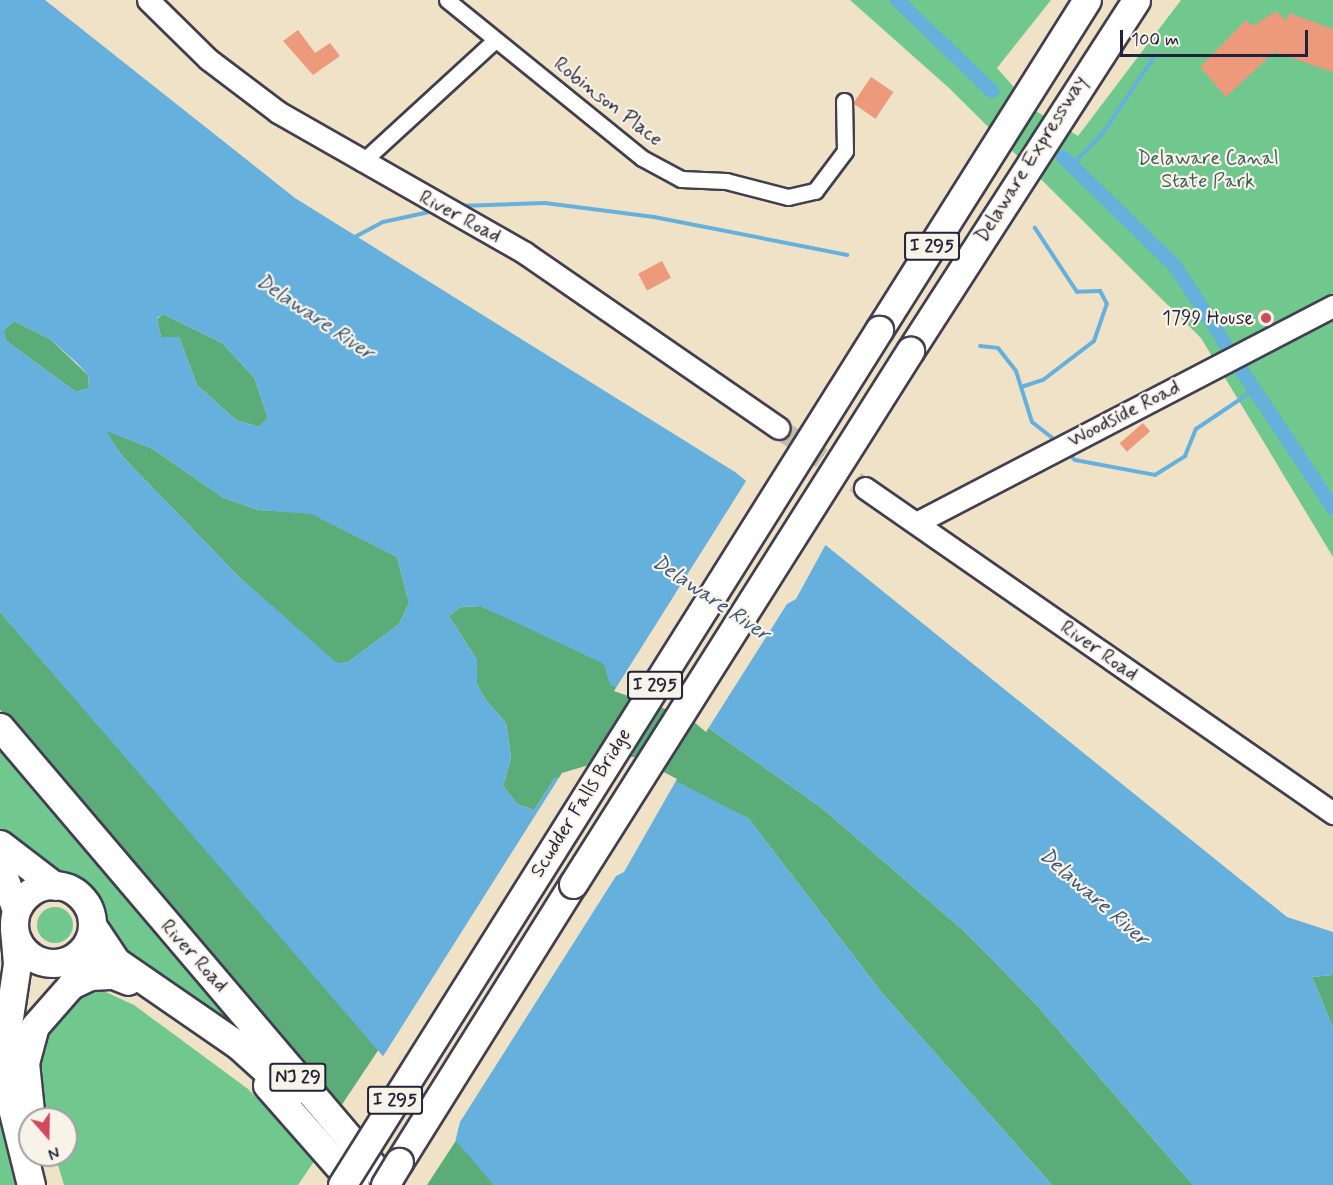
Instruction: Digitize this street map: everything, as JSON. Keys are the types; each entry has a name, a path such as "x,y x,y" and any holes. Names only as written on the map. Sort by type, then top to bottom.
{"highway":[{"path":"1040,70 1066,0"},
{"name":"Delaware Expressway","path":"879,330 1040,70 1087,0"},
{"name":"Delaware Expressway","path":"910,351 1064,104 1136,0"},
{"name":"Scudder Falls Bridge","path":"342,1185 357,1172 879,330"},
{"name":"Scudder Falls Bridge","path":"384,1185 910,351"},
{"name":"River Road","path":"0,727 389,1185"},
{"path":"0,844 55,886 77,894 92,925 116,961 239,1046 288,1090"},
{"path":"0,866 15,920 30,956 86,964 128,981 245,1065 357,1172 318,1185"},
{"path":"31,1185 5,1080 5,1043 17,964 15,920 32,891 55,886"},
{"path":"28,1107 18,1077 18,1019 30,988 83,948 92,925"},
{"path":"205,971 288,1090 369,1185"},
{"path":"30,1107 26,1052 44,1012 80,979 98,974 128,981"},
{"path":"45,1167 50,1185"}],"main road":[{"name":"River Road","path":"148,0 236,83 361,163 471,222 580,288 779,428"},
{"name":"Woodside Road","path":"916,523 1333,306"},
{"name":"River Road","path":"865,488 1333,813"}],"street":[{"name":"Robinson Place","path":"447,0 493,42 642,158 681,179 805,196 823,184 841,161 844,101"},
{"path":"361,163 493,42"}],"green space":[{"name":"Delaware Canal State Park","path":"850,0 1051,0 997,68 1034,110 1078,136 1181,0 1333,0 1333,557 1201,338 949,88"},
{"path":"163,314 222,343 254,377 268,418 259,427 236,420 197,385 179,337 161,337 157,319"},
{"path":"14,321 50,339 88,375 89,388 76,392 6,341 3,331"},
{"path":"105,430 153,449 222,497 258,510 311,513 397,557 409,603 399,624 348,662 337,664 238,576 122,456"},
{"path":"481,606 589,655 689,714 823,809 964,931 1034,1002 1193,1185 1052,1185 883,994 748,818 716,804 555,778 534,810 517,804 503,786 511,758 506,723 485,699 477,684 477,660 449,616 461,607"},
{"path":"0,612 379,1049 339,1109 0,710"},
{"path":"0,746 249,1044 121,957 82,891 0,836"},
{"path":"55,907 68,912 73,925 68,938 55,943 42,938 37,925 42,912"},
{"path":"1333,975 1333,1028 1312,977"},
{"path":"97,988 134,1005 248,1089 315,1160 298,1185 64,1185 59,1167 78,1167 78,1107 42,1107 38,1094 38,1039 77,991"},
{"path":"0,1105 20,1185 0,1185"},
{"path":"457,1139 494,1185 427,1185"}],"water":[{"name":"Delaware River","path":"0,0 45,0 295,198 735,472 1287,917 1333,932 1333,975 1312,977 1333,1028 1333,1185 1193,1185 1034,1002 964,931 823,809 689,714 610,685 604,664 481,606 461,607 449,616 477,660 477,684 485,699 506,723 511,758 503,786 517,804 534,810 555,778 617,760 635,760 748,818 883,994 1052,1185 494,1185 0,612","holes":["163,314 222,343 254,377 268,418 259,427 236,420 197,385 179,337 161,337 157,318","14,321 50,339 77,363 88,375 89,388 76,392 6,341 4,330","106,431 153,449 222,497 258,510 311,514 397,557 409,603 399,624 348,662 337,663 238,576 122,456"]}],"pier":[{"path":"748,478 827,542 796,599 787,604 706,732 688,717 614,691"},
{"path":"616,757 635,757 677,779 624,872 616,876 460,1122 455,1142 382,1058 562,773"}],"building":[{"path":"1276,11 1286,21 1289,13 1333,29 1333,72 1274,52 1226,97 1200,67 1246,20 1253,26"},
{"path":"298,30 315,53 330,43 340,56 313,75 283,41"},
{"path":"871,77 893,92 875,119 853,104"},
{"path":"662,261 671,278 647,290 638,274"},
{"name":"1799 House","path":"1265,308 1275,322 1267,328 1257,314"},
{"path":"1143,423 1150,431 1127,452 1120,443"}],"waterway":[{"path":"897,0 992,91"},
{"path":"1072,165 1103,133 1155,55"},
{"path":"1063,157 1175,266 1218,332"},
{"path":"459,206 545,203 654,217 847,255"},
{"path":"351,239 383,222 434,211"},
{"path":"1021,387 1043,380 1094,341 1107,304 1100,291 1077,292 1035,228"},
{"path":"1222,339 1229,350"},
{"path":"980,346 998,348 1016,371 1032,422 1058,442"},
{"path":"1238,365 1333,508"},
{"path":"1067,452 1075,460 1155,475 1185,456 1196,429 1254,390"}],"tunnel":[{"path":"779,428 865,488"}],"place":[{"name":"1799 House","path":"1266,318"}]}
